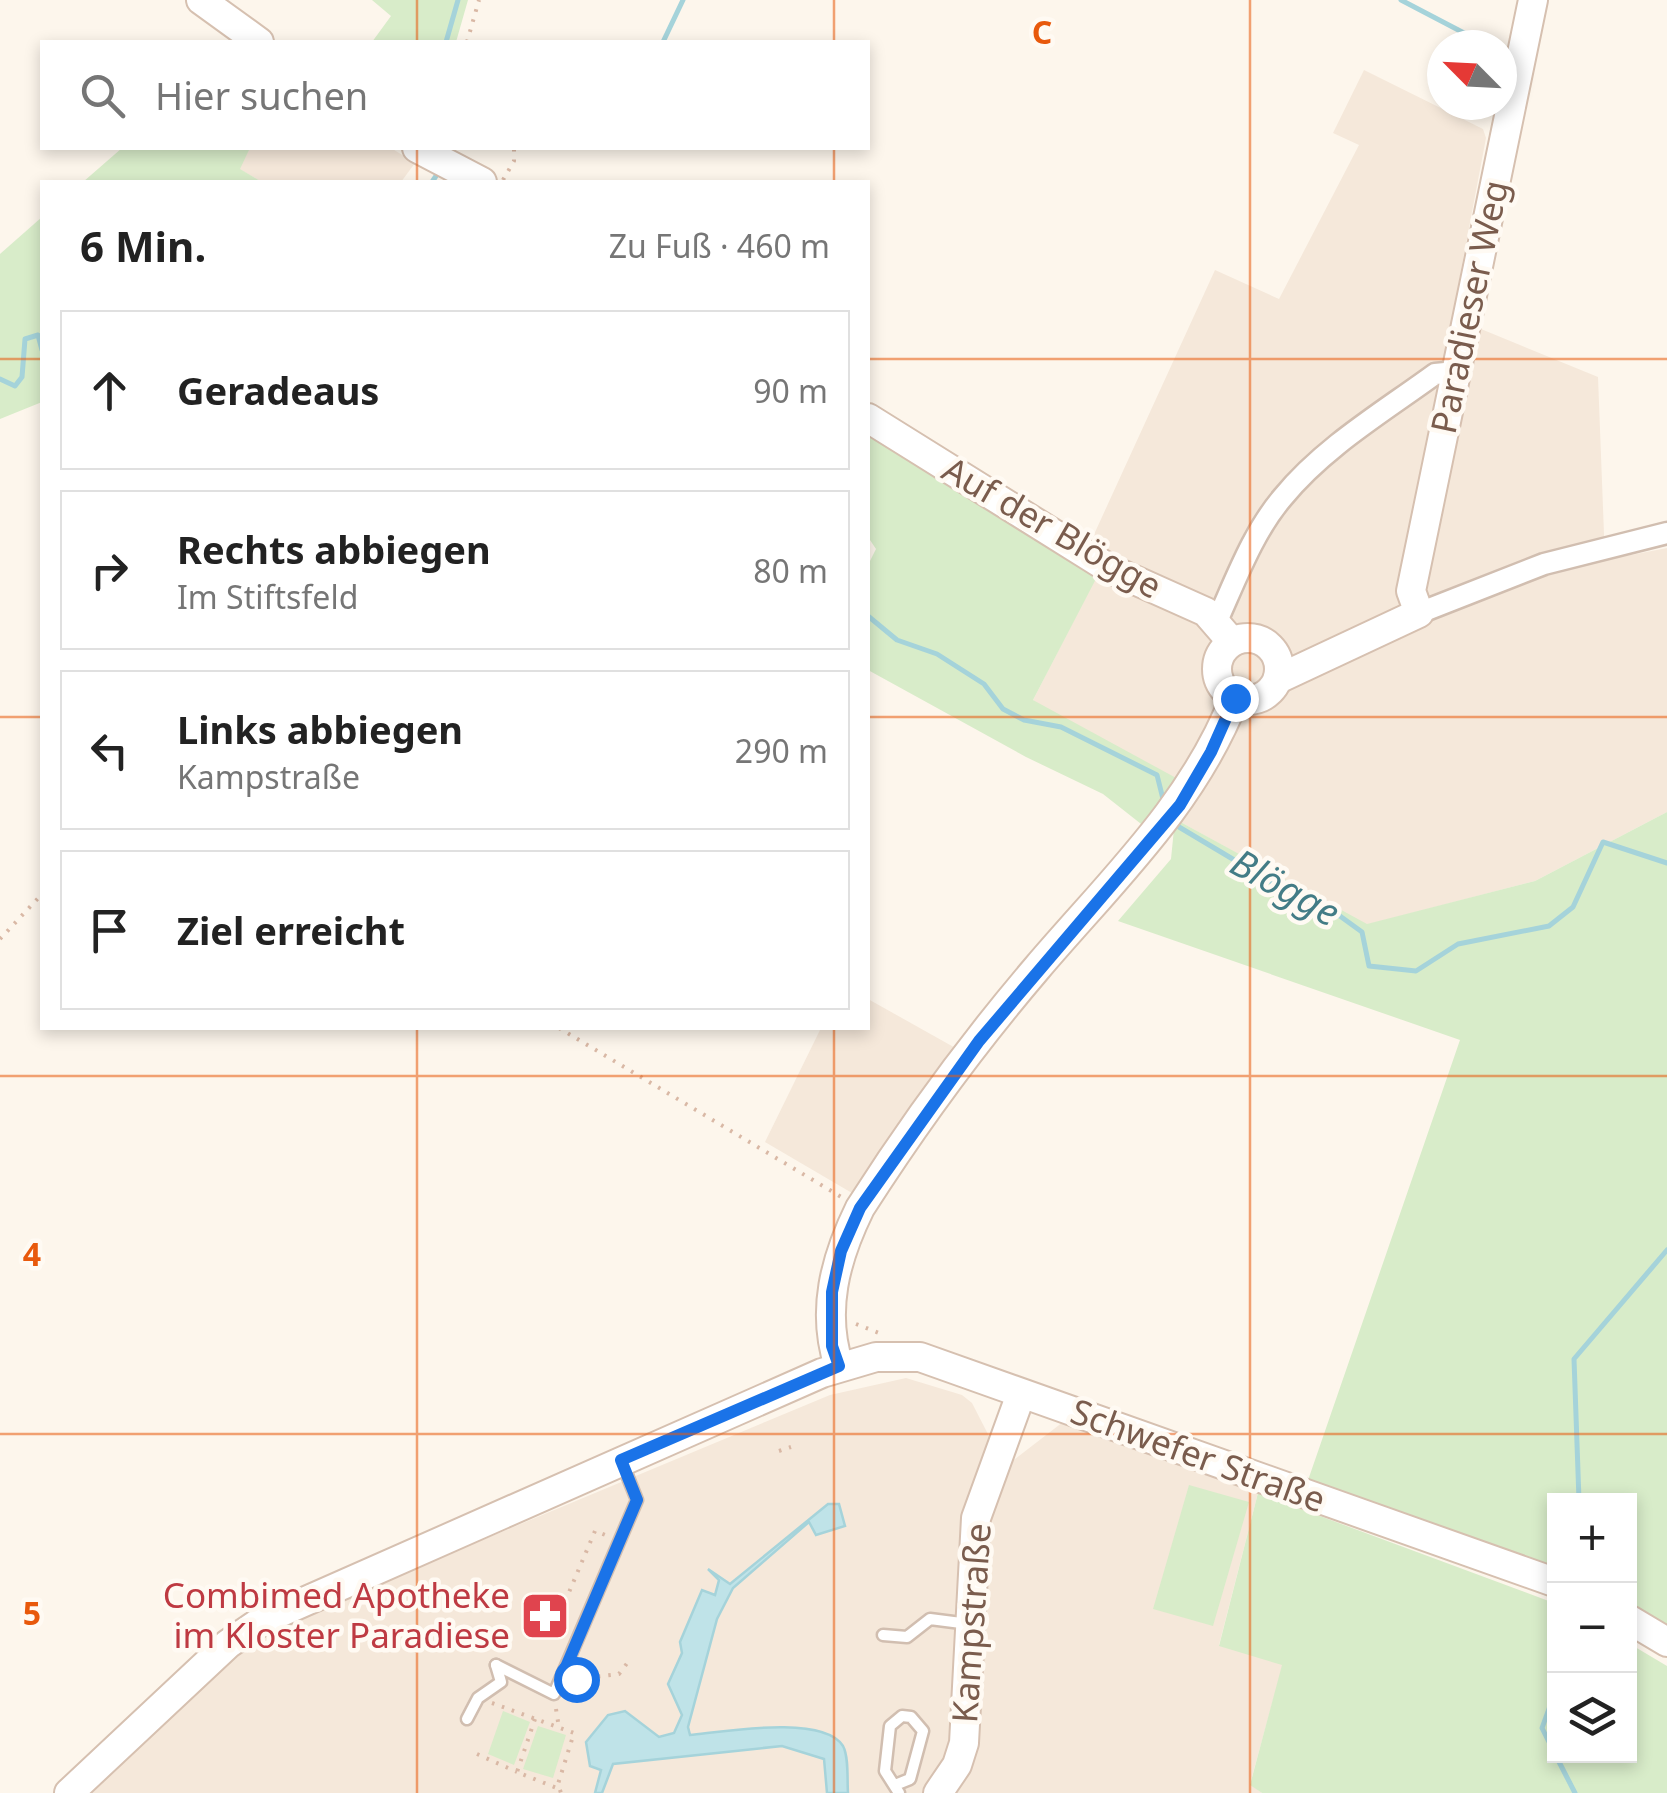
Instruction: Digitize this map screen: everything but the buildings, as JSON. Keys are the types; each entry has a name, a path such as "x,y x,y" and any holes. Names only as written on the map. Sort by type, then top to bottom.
{"street":[{"path":"201,0 257,40"},
{"name":"Paradieser Weg","path":"1418,612 1412,592 1534,0"},
{"path":"422,150 478,180"},
{"path":"1277,666 1265,696 1235,698 1226,691 1217,672 1224,632 1260,530 1282,497 1324,455 1435,374 1456,372"},
{"name":"Auf der Blögge","path":"870,419 1110,569 1224,632"},
{"path":"1277,666 1315,663 1418,612 1544,564 1667,533"},
{"path":"1224,632 1254,638 1277,666"},
{"path":"839,1366 832,1346 832,1292 841,1251 860,1208 1002,1012 1180,805 1211,752 1235,698"},
{"name":"Schwefer Straße","path":"69,1793 228,1644 263,1620 839,1366 876,1357 920,1357 1547,1580"},
{"name":"Kampstraße","path":"938,1793 957,1765 964,1743 976,1518 1021,1394"},
{"path":"1637,1624 1667,1642"}],"lane":[{"path":"467,1720 478,1698 501,1682 496,1665 554,1694 637,1500 621,1460"},
{"path":"883,1636 906,1637 930,1619 972,1624"},
{"path":"902,1716 911,1717 923,1731 910,1779 897,1789 884,1771 890,1726 902,1716"}],"path":[{"path":"468,40 479,0"},
{"path":"503,180 514,161 514,150"},
{"path":"0,939 40,896"},
{"path":"562,1030 860,1208"},
{"path":"848,1312 858,1328 881,1334"},
{"path":"779,1452 792,1446"},
{"path":"553,1630 595,1531 622,1542"},
{"path":"563,1674 576,1679 618,1674 628,1662"},
{"path":"554,1694 559,1728"},
{"path":"478,1698 574,1733 560,1791 478,1754"},
{"path":"517,1772 535,1719"}],"shaded area":[{"path":"1364,70 1427,101 1427,120 1465,120 1483,129 1486,138 1451,323 1481,329 1598,377 1605,560 1667,548 1667,812 1535,881 1366,925 1175,819 1033,700 1109,552 1091,541 1215,270 1279,299 1359,145 1333,133"},
{"path":"249,150 394,150 415,163 402,180 258,180 239,169"},
{"path":"870,1000 959,1050 852,1193 765,1142 820,1030 870,1030"},
{"path":"906,1378 962,1395 972,1403 991,1440 956,1740 925,1793 89,1793 236,1652 269,1629 830,1395"},
{"path":"1063,1422 1258,1493 1219,1645 1283,1664 1250,1784 1262,1793 954,1793 973,1743 983,1521 1006,1466"}],"green space":[{"path":"372,0 468,0 457,40 373,40 391,16"},
{"path":"120,150 249,150 240,169 259,180 85,180"},
{"path":"40,219 40,403 0,419 0,254"},
{"path":"870,433 1098,575 1033,700 1189,785 1150,831 1103,794 1026,757 870,671 870,561 876,549 870,540"},
{"path":"1667,812 1667,1629 1637,1614 1637,1493 1547,1493 1547,1572 1305,1489 1460,1040 1118,921 1171,859 1175,819 1367,924 1535,881"},
{"path":"1189,1485 1249,1502 1213,1626 1153,1609"},
{"path":"1258,1493 1547,1600 1547,1763 1637,1763 1637,1648 1667,1666 1667,1793 1262,1793 1250,1785 1282,1665 1219,1646"},
{"path":"503,1711 530,1722 514,1765 488,1754"},
{"path":"538,1726 566,1735 553,1778 523,1769"}],"water":[{"path":"828,1504 839,1504 845,1526 816,1535 809,1522 733,1588 717,1619 688,1727 690,1735 771,1727 815,1730 832,1736 845,1751 848,1793 827,1793 824,1759 782,1746 613,1764 602,1793 595,1793 601,1770 590,1766 586,1742 608,1715 625,1711 659,1737 674,1733 682,1715 668,1684 682,1653 680,1642 702,1590 715,1595 719,1580 708,1569 730,1584"}],"waterway":[{"path":"447,40 458,0"},
{"path":"664,40 683,0"},
{"path":"1401,0 1458,30"},
{"path":"433,180 436,176"},
{"name":"Blögge","path":"0,379 15,386 22,377 25,339 38,335 40,342"},
{"name":"Blögge","path":"870,618 897,640 937,654 984,684 1003,709 1024,720 1061,727 1157,775 1164,803"},
{"name":"Blögge","path":"1179,827 1303,901 1333,911 1362,932 1369,966 1416,971 1458,944 1549,926 1573,907 1603,842 1667,863"},
{"path":"1579,1493 1574,1359 1667,1250"},
{"path":"1547,1714 1542,1728 1547,1738"},
{"path":"1560,1763 1575,1793"}],"place":[{"name":"Combimed Apotheke im Kloster Paradiese","path":"545,1616"}],"route":[{"path":"576,1679 563,1674 637,1500 621,1460 839,1366 832,1346 832,1292 841,1251 860,1208 886,1167 1035,970 1180,805 1211,752 1235,698"}]}
